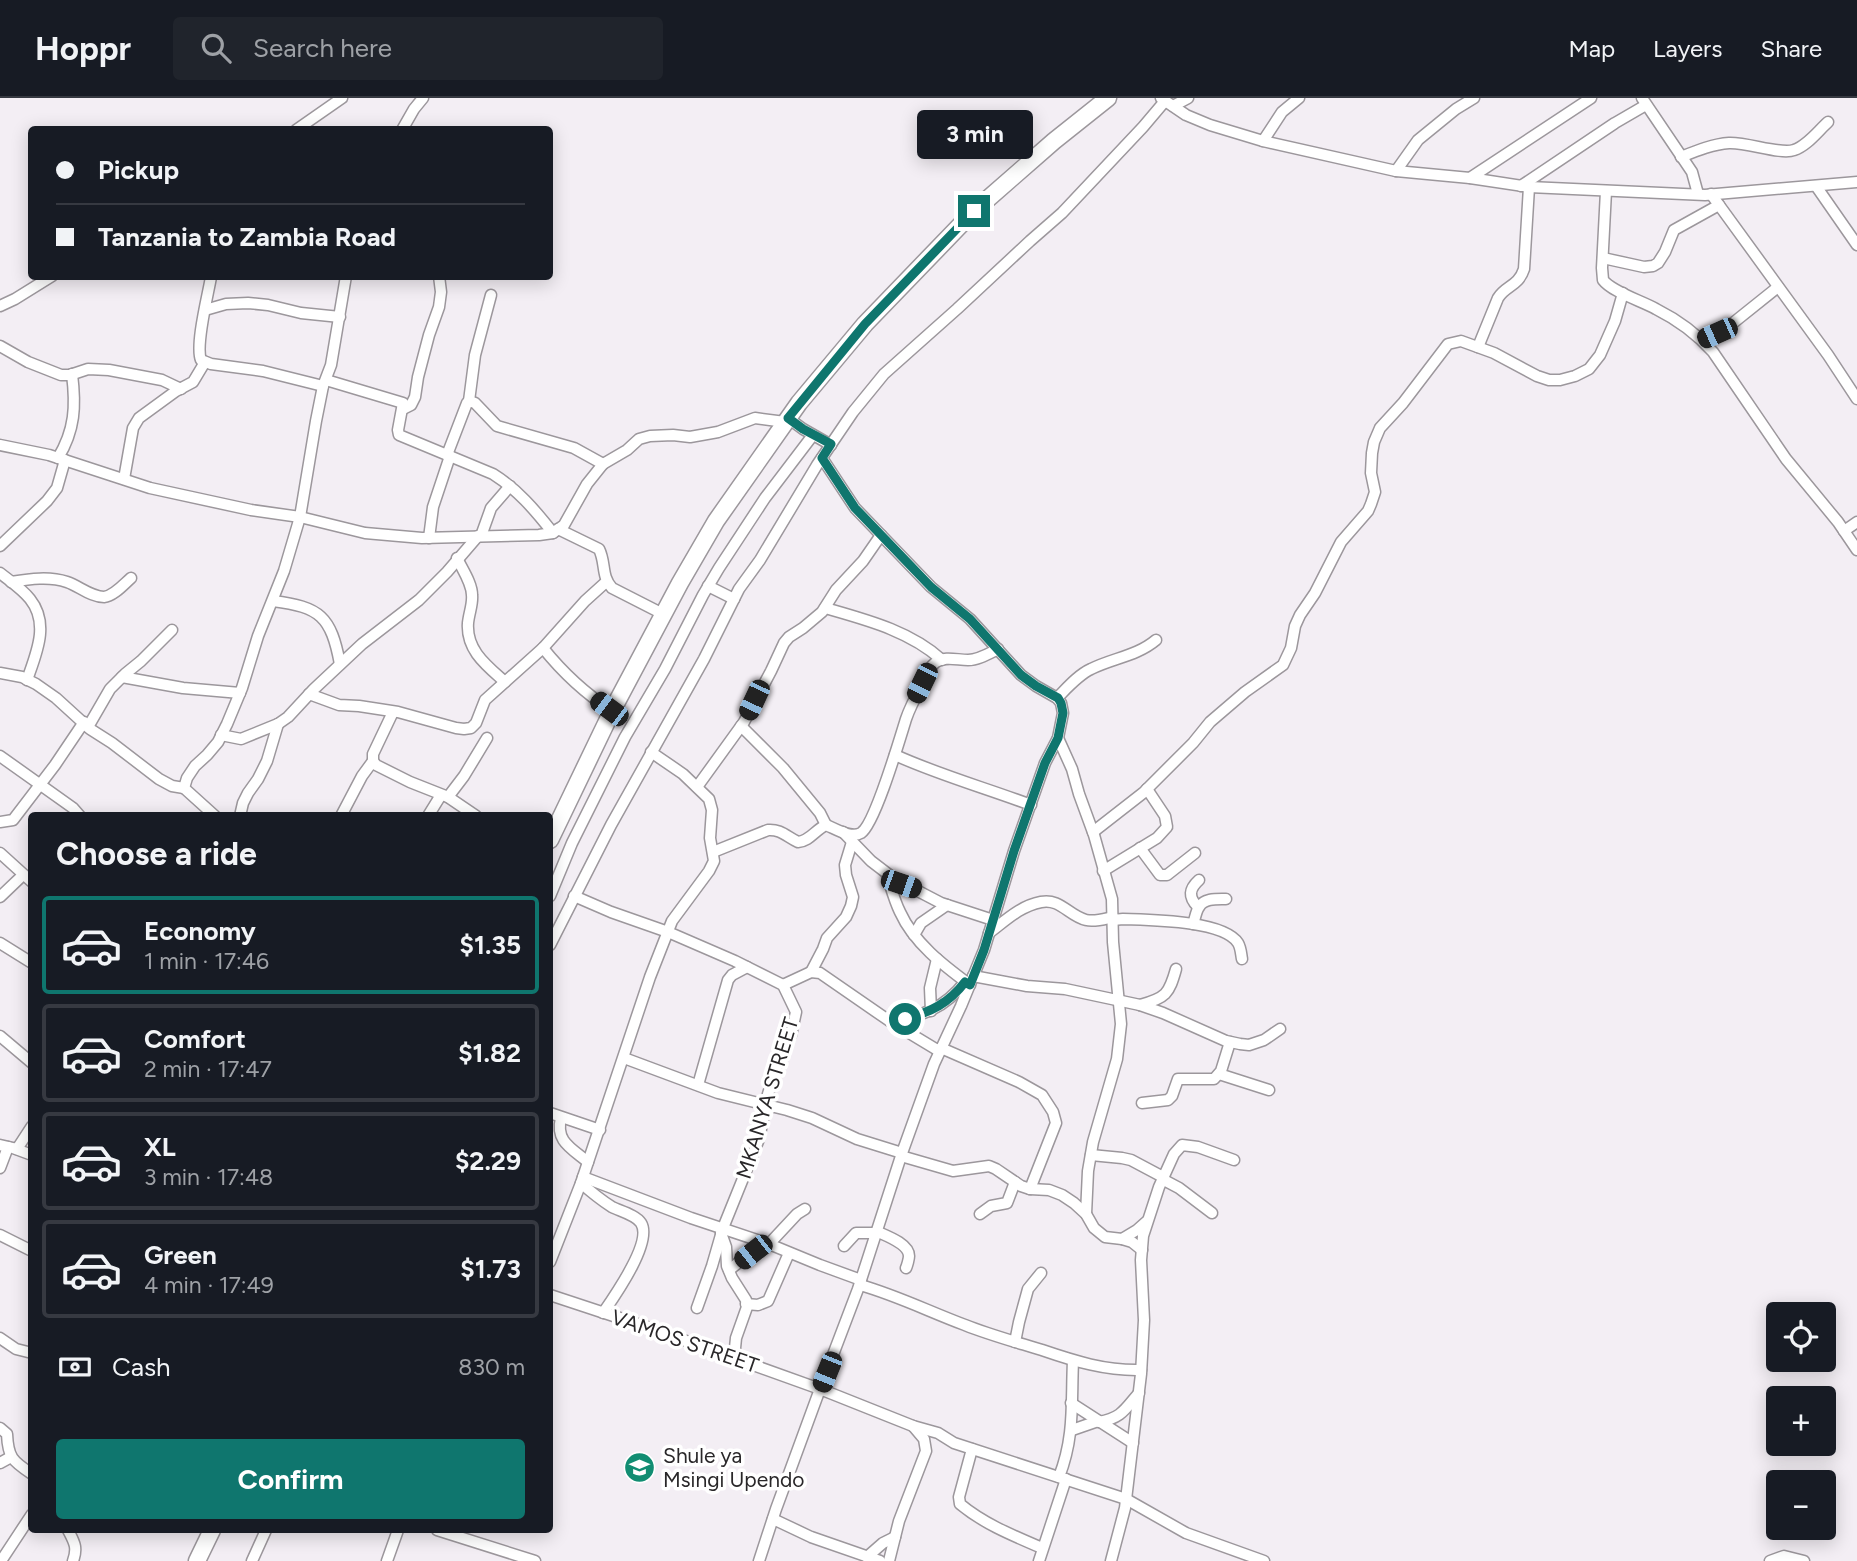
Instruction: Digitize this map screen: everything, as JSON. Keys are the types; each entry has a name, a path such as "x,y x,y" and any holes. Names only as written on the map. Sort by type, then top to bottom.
{"highway":[{"path":"553,834 612,711 663,614 716,522 786,420 865,324 974,211 1044,149 1108,98"},
{"path":"197,1561 211,1533"}],"street":[{"path":"302,126 342,98"},
{"path":"404,126 423,98"},
{"path":"553,939 734,599 853,412 884,374 1062,213 1166,102 1188,98"},
{"path":"1264,141 1282,112 1299,98"},
{"path":"1396,171 1418,140 1455,109 1474,98"},
{"path":"1470,178 1591,98"},
{"path":"1166,102 1186,115 1264,141 1396,171 1470,178 1525,187 1711,194 1857,183"},
{"path":"1525,187 1644,102 1692,172 1698,194"},
{"path":"1681,157 1730,143 1751,144 1789,152 1796,150 1828,122"},
{"path":"1816,186 1857,245"},
{"path":"1478,347 1497,298 1522,276 1525,187"},
{"path":"1606,191 1603,280 1607,285 1676,320 1702,340 1786,459 1857,550"},
{"path":"1711,194 1857,399"},
{"path":"1603,258 1644,267 1653,266 1658,263 1674,230 1719,205"},
{"path":"0,306 45,280"},
{"path":"210,280 199,355 201,360 324,383 401,402 404,405 399,435 493,474 510,486 556,531 598,549 606,582 612,588 663,614"},
{"path":"184,788 195,766 207,755 221,735 240,693 258,636 284,571 300,517 345,280"},
{"path":"403,409 411,405 415,397 429,335 439,307 440,280"},
{"path":"1702,340 1733,323 1778,287"},
{"path":"1093,832 1147,789 1210,722 1245,692 1283,665 1291,648 1300,615 1315,593 1341,542 1368,511 1375,492 1371,473 1372,453 1380,428 1403,403 1448,344 1461,341 1478,347 1549,380 1575,376 1589,369 1600,355 1615,321 1623,293"},
{"path":"429,538 433,507 469,401 475,355 491,295"},
{"path":"205,310 226,304 268,304 301,313 340,317"},
{"path":"0,346 55,374 72,374 88,369 109,370 162,380 181,389"},
{"path":"124,479 133,428 139,418 193,382 205,362"},
{"path":"0,546 57,488 61,459 74,416 72,374"},
{"path":"469,401 475,403 497,426 574,448 603,464"},
{"path":"0,445 61,459 150,488 251,510 300,517 365,533 429,538 539,535 556,531 565,525 587,484 603,464 627,450 639,439 650,436 673,435 690,438 718,432 755,418 786,420 831,444"},
{"path":"553,889 572,843 625,737 665,669 708,586 765,498 813,435"},
{"path":"759,1561 861,1282 902,1155 940,1050 989,933 1045,763 1058,738 1063,713 1058,698 1021,675 970,619 931,587 855,508 822,458"},
{"path":"221,735 241,739 278,724 288,717 340,664 419,600 447,572 480,536 491,508 510,486"},
{"path":"1844,531 1857,522"},
{"path":"697,786 741,726 784,643 812,622 881,535"},
{"path":"457,558 472,592 468,638 472,648 487,666 505,682"},
{"path":"0,573 30,599 38,611 38,647 27,680"},
{"path":"11,582 53,578 102,597 108,596 131,578"},
{"path":"309,694 339,705 359,706 464,729 471,728 476,723 485,700 543,648 606,582"},
{"path":"708,586 734,599"},
{"path":"273,601 306,607 321,614 337,646 340,664"},
{"path":"825,607 915,639 942,660"},
{"path":"0,822 13,820 86,725 110,689 172,630"},
{"path":"1058,698 1089,669 1135,654 1156,640"},
{"path":"543,648 565,673 612,711"},
{"path":"741,726 783,768 820,813 826,825 853,835 868,826 907,716 929,669 942,660 970,660 998,649"},
{"path":"0,673 27,680 57,698 86,725 159,779 172,786 184,788 211,812"},
{"path":"122,677 183,688 240,693"},
{"path":"343,812 373,761 373,754 393,712"},
{"path":"241,812 248,793 267,761 278,724"},
{"path":"431,812 464,776 487,738"},
{"path":"1058,738 1072,769 1112,899 1121,1024 1117,1059 1091,1155 1086,1214"},
{"path":"553,1254 600,1130 650,976 672,921 714,861 710,838 712,810 709,799 683,774 651,752"},
{"path":"895,755 937,773 1031,805"},
{"path":"0,756 76,812"},
{"path":"373,761 410,782 444,796 467,812"},
{"path":"1104,871 1157,838 1168,824 1166,816 1147,789"},
{"path":"713,852 768,830 782,832 798,842 805,841 826,825"},
{"path":"842,831 887,875 901,884 947,905 993,920"},
{"path":"811,972 827,938 846,917 851,906 853,897 845,865 852,842"},
{"path":"1140,848 1155,871 1163,876 1195,853"},
{"path":"0,853 28,878"},
{"path":"0,897 23,874"},
{"path":"887,875 900,913 914,935 937,959 969,981 1065,989 1140,1005 1230,1042 1250,1045 1264,1040 1280,1028"},
{"path":"1198,907 1190,892 1199,880"},
{"name":"MKANYA STREET","path":"574,895 611,912 668,932 783,985 796,1012 791,1035 778,1062 759,1139 722,1231 697,1308"},
{"path":"1193,924 1198,907 1208,901 1226,899"},
{"path":"989,933 1020,909 1042,901 1054,902 1085,920 1123,919 1193,924 1219,931 1239,944 1242,959"},
{"path":"914,935 921,923 947,905"},
{"path":"0,943 28,960"},
{"path":"931,1011 930,988 937,959"},
{"path":"698,1085 729,980 732,975 747,967"},
{"path":"1140,1005 1166,995 1176,969"},
{"path":"783,985 811,972 820,973 891,1022 940,1050 1019,1082 1042,1095 1053,1112 1055,1123 1030,1189"},
{"path":"891,1022 931,1011 955,995 969,981"},
{"path":"0,1036 28,1060"},
{"path":"1142,1103 1168,1100 1178,1079 1214,1079 1219,1074 1230,1042"},
{"path":"624,1058 718,1093 800,1114 857,1139 953,1171 989,1166 996,1168 1014,1182 1030,1189 1049,1190 1062,1195 1086,1214 1094,1228 1105,1237 1122,1238 1142,1250"},
{"path":"1219,1074 1269,1090"},
{"path":"553,1114 600,1130"},
{"path":"561,1118 559,1133 563,1140 588,1162"},
{"path":"0,1168 8,1147 28,1130"},
{"path":"1111,1561 1125,1508 1139,1393 1144,1320 1142,1250 1146,1222 1174,1154 1182,1145 1198,1147 1234,1160"},
{"path":"8,1147 28,1154"},
{"path":"1091,1155 1131,1160 1179,1188 1212,1213"},
{"path":"582,1180 722,1231 767,1243 957,1322 1015,1342 1099,1367 1141,1370"},
{"path":"582,1180 593,1194 636,1219 642,1228 639,1250 631,1270 603,1313"},
{"path":"979,1214 990,1206 1007,1203 1014,1182"},
{"path":"729,1270 767,1243 805,1209"},
{"path":"1122,1238 1146,1222"},
{"path":"722,1231 729,1270 746,1304 736,1338 734,1358"},
{"path":"844,1246 856,1233 877,1232 908,1251 906,1268"},
{"path":"0,1235 28,1249"},
{"path":"746,1304 758,1305 768,1301 789,1253"},
{"path":"1015,1342 1028,1289 1041,1273"},
{"name":"VAMOS STREET","path":"553,1296 820,1389 913,1426 938,1433 954,1443 1126,1499 1186,1532 1264,1561"},
{"path":"0,1338 16,1349 28,1352"},
{"path":"1039,1561 1063,1478 1072,1430 1073,1361"},
{"path":"1072,1430 1116,1418 1139,1393"},
{"path":"1072,1403 1133,1443"},
{"path":"889,1561 908,1495 926,1451 923,1439 913,1426"},
{"path":"0,1427 7,1434 10,1457 28,1471"},
{"path":"972,1449 959,1497 960,1504 976,1517 1042,1548"},
{"path":"0,1463 10,1457"},
{"path":"773,1519 811,1537 880,1561"},
{"path":"1,1561 28,1520"},
{"path":"70,1533 75,1544 74,1561"},
{"path":"252,1561 264,1533"},
{"path":"387,1561 397,1533"},
{"path":"456,1533 535,1561"},
{"path":"867,1557 895,1537"},
{"path":"1770,1561 1784,1556 1804,1561"}],"place":[{"name":"Shule ya Msingi Upendo","path":"640,1467"}],"route":[{"path":"905,1019 931,1011 943,1004 955,995 965,982 970,985 1045,763 1058,738 1063,713 1058,698 1021,675 970,619 931,587 855,508 822,458 831,444 788,418 865,324 974,211"}]}
